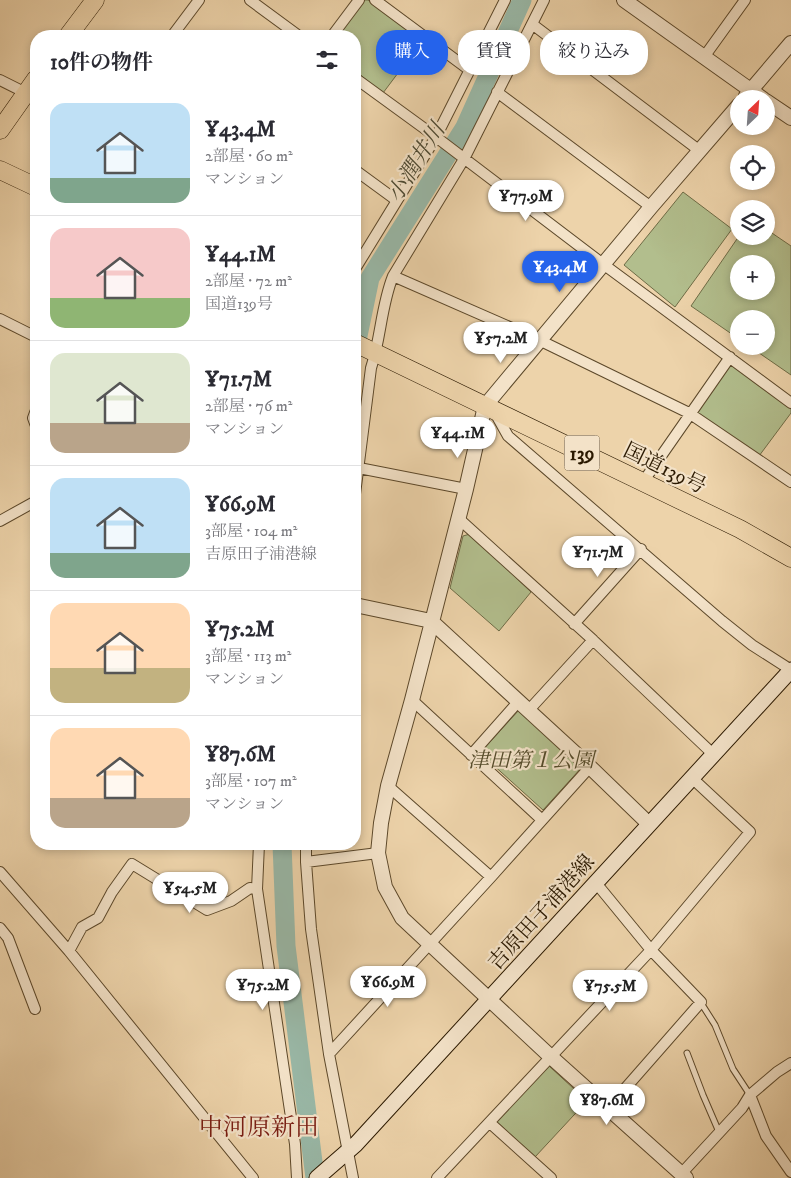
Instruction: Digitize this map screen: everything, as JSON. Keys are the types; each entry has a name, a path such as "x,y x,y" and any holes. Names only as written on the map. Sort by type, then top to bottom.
{"highway":[{"path":"72,30 95,0"},
{"path":"0,130 30,94"},
{"path":"0,170 30,184"},
{"name":"国道139号","path":"367,349 740,529 791,558"}],"main road":[{"name":"吉原田子浦港線","path":"317,1178 345,1155 791,670"}],"street":[{"path":"176,30 199,0"},
{"path":"250,0 291,30"},
{"path":"336,30 359,0"},
{"path":"375,0 458,62"},
{"path":"361,450 370,368 367,349 393,276 464,159 544,0"},
{"path":"624,0 704,57 741,90"},
{"path":"704,57 745,0"},
{"path":"488,30 502,1"},
{"path":"532,24 700,151"},
{"path":"751,90 791,43"},
{"path":"361,251 436,136 465,75"},
{"path":"0,80 30,89"},
{"path":"361,82 436,136 603,264 791,402"},
{"path":"497,92 651,207"},
{"path":"775,107 791,118"},
{"path":"730,116 539,340 489,408 458,518 388,786 378,853 385,887 402,918 551,1058 682,1177 719,1132 742,1108 750,1095 776,1072 791,1063"},
{"path":"361,174 396,200"},
{"path":"393,276 539,340 689,413 791,482"},
{"path":"0,320 30,334"},
{"path":"643,482 689,413 730,357"},
{"path":"489,408 508,436 722,621 752,645 791,670"},
{"path":"361,468 466,489"},
{"path":"0,521 30,505"},
{"path":"458,518 593,640 713,754"},
{"path":"574,624 640,549"},
{"path":"361,606 431,621 590,767 649,824"},
{"path":"472,755 593,640"},
{"path":"412,700 541,820"},
{"path":"329,1054 590,767"},
{"path":"437,1178 650,950 750,832 692,778"},
{"path":"388,786 491,877"},
{"path":"258,850 257,888 295,1144 297,1178"},
{"path":"306,850 312,929 329,1054 345,1155 353,1178"},
{"path":"306,862 378,853"},
{"path":"70,951 82,927 98,918 112,892 132,864 207,910 231,901 250,888 257,888"},
{"path":"0,872 70,951 254,1178"},
{"path":"596,883 650,950 701,1002 608,1108"},
{"path":"0,928 8,938 35,1008"},
{"path":"750,1095 766,1136 791,1172"},
{"path":"490,1123 551,1178"},
{"path":"782,1160 791,1154"}],"lane":[{"path":"701,1002 715,1025 733,1069 750,1095"},
{"path":"687,1053 719,1132"}],"green space":[{"path":"363,0 368,0 408,30 376,30 376,75 396,75 383,93 361,76 361,30 340,30"},
{"path":"683,192 730,227 730,232 675,307 624,265"},
{"path":"775,235 791,246 791,375 762,355 775,355 775,310 730,310 730,333 691,306 733,245 775,245"},
{"path":"731,362 791,403 791,413 759,456 693,413"},
{"path":"470,534 531,592 499,631 450,588 463,536"},
{"name":"津田第１公園","path":"519,710 582,767 543,810 480,753"},
{"path":"548,1065 587,1101 535,1157 496,1121"}],"waterway":[{"name":"小潤井川","path":"361,321 370,278 465,127 522,0"},
{"name":"小潤井川","path":"282,850 286,946 315,1178"}],"district":[{"name":"中河原新田","path":"259,1127"}]}
